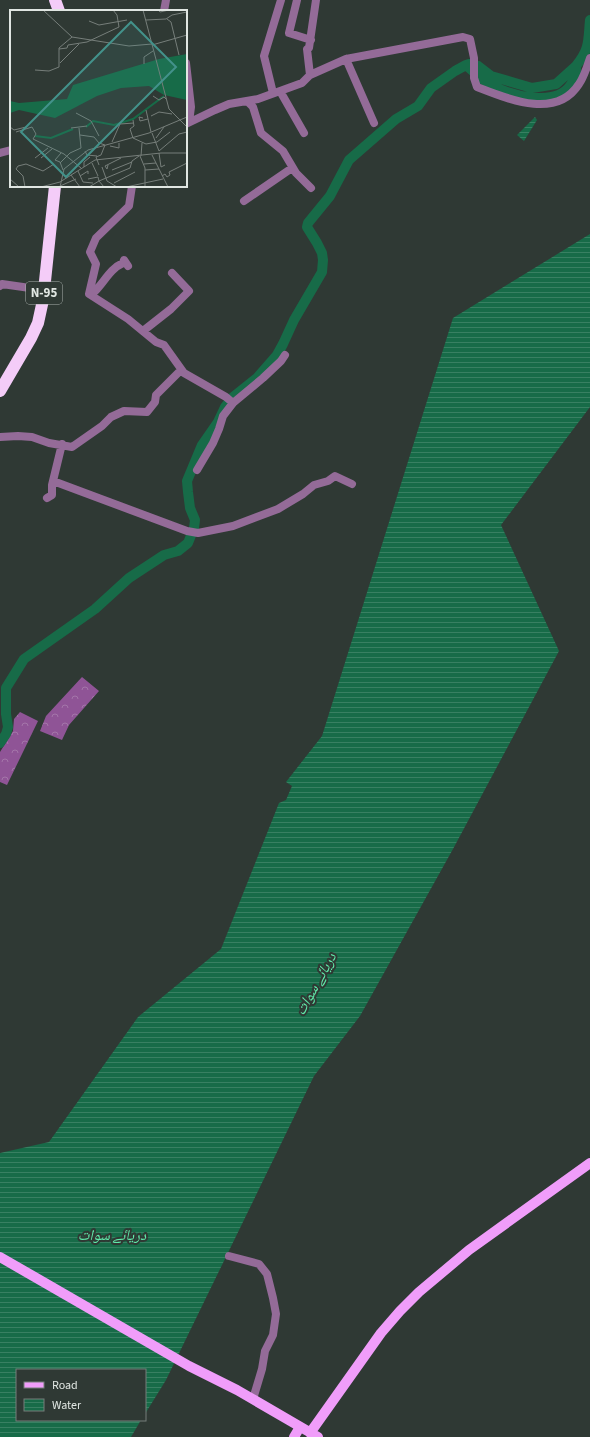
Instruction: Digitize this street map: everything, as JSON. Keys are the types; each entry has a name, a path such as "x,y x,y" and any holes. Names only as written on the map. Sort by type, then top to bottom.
{"highway":[{"path":"55,0 59,10"},
{"name":"N-95","path":"0,391 38,322 44,290 55,187"}],"main road":[{"path":"0,1257 189,1366 253,1399 314,1435 381,1333 419,1292 469,1250 590,1163"},
{"path":"294,1437 300,1427"}],"street":[{"path":"164,10 166,0"},
{"path":"281,0 264,56 276,92 304,133"},
{"path":"297,0 289,33 311,40"},
{"path":"310,75 306,52 311,40 316,0"},
{"path":"188,123 229,104 248,102 302,83 310,75 346,59 463,37 470,38 474,58 474,78 477,87 492,93 535,104 548,104 565,99 579,84 589,61"},
{"path":"346,59 374,123"},
{"path":"187,72 191,107 188,123"},
{"path":"248,102 254,107 261,133 283,151 292,168 311,188"},
{"path":"0,153 10,150"},
{"path":"244,201 292,168"},
{"path":"132,187 129,206 96,238 90,252 96,264 89,294 128,319 156,342 164,345 181,370 230,400"},
{"path":"92,294 109,274 123,263 124,260 128,266"},
{"path":"143,331 189,291 172,273"},
{"path":"0,286 2,284 44,290"},
{"path":"197,470 212,443 230,400 263,378 281,361 285,355"},
{"path":"0,437 32,437 49,443 62,444 72,447 102,426 111,417 124,411 148,412 155,402 156,395 181,370"},
{"path":"47,498 52,494 53,481 62,444"},
{"path":"53,481 187,531 198,533 233,526 278,509 304,494 314,486 328,481 335,476 352,484"},
{"path":"229,1256 259,1264 267,1274 276,1314 273,1335 265,1351 262,1369 253,1399"}],"green space":[{"path":"82,677 99,691 69,725 62,740 40,731 46,716"},
{"path":"20,712 38,721 7,785 0,782 0,752 13,731 14,719"}],"water":[{"path":"535,117 537,120 524,141 517,135"},
{"name":"دریائے سوات","path":"590,234 590,407 501,525 559,651 453,849 360,1016 314,1076 166,1380 146,1412 146,1369 16,1369 16,1421 140,1421 131,1437 0,1437 0,1153 49,1142 138,1017 221,949 279,803 286,800 292,786 286,782 322,736 453,318"}],"waterway":[{"path":"0,743 6,734 8,727 6,714 6,688 24,659 95,609 129,578 164,555 178,551 188,543 194,528 195,520 190,508 187,481 202,445 232,398 257,378 277,355 294,320 322,272 322,253 307,227 308,223 330,196 349,160 396,119 418,106 431,88 466,65 489,84 511,93 533,98 544,98 563,92 573,81 576,74 576,66 586,50 590,20"},
{"path":"466,65 469,64 478,66 491,76 532,88 556,84 576,66"}]}
